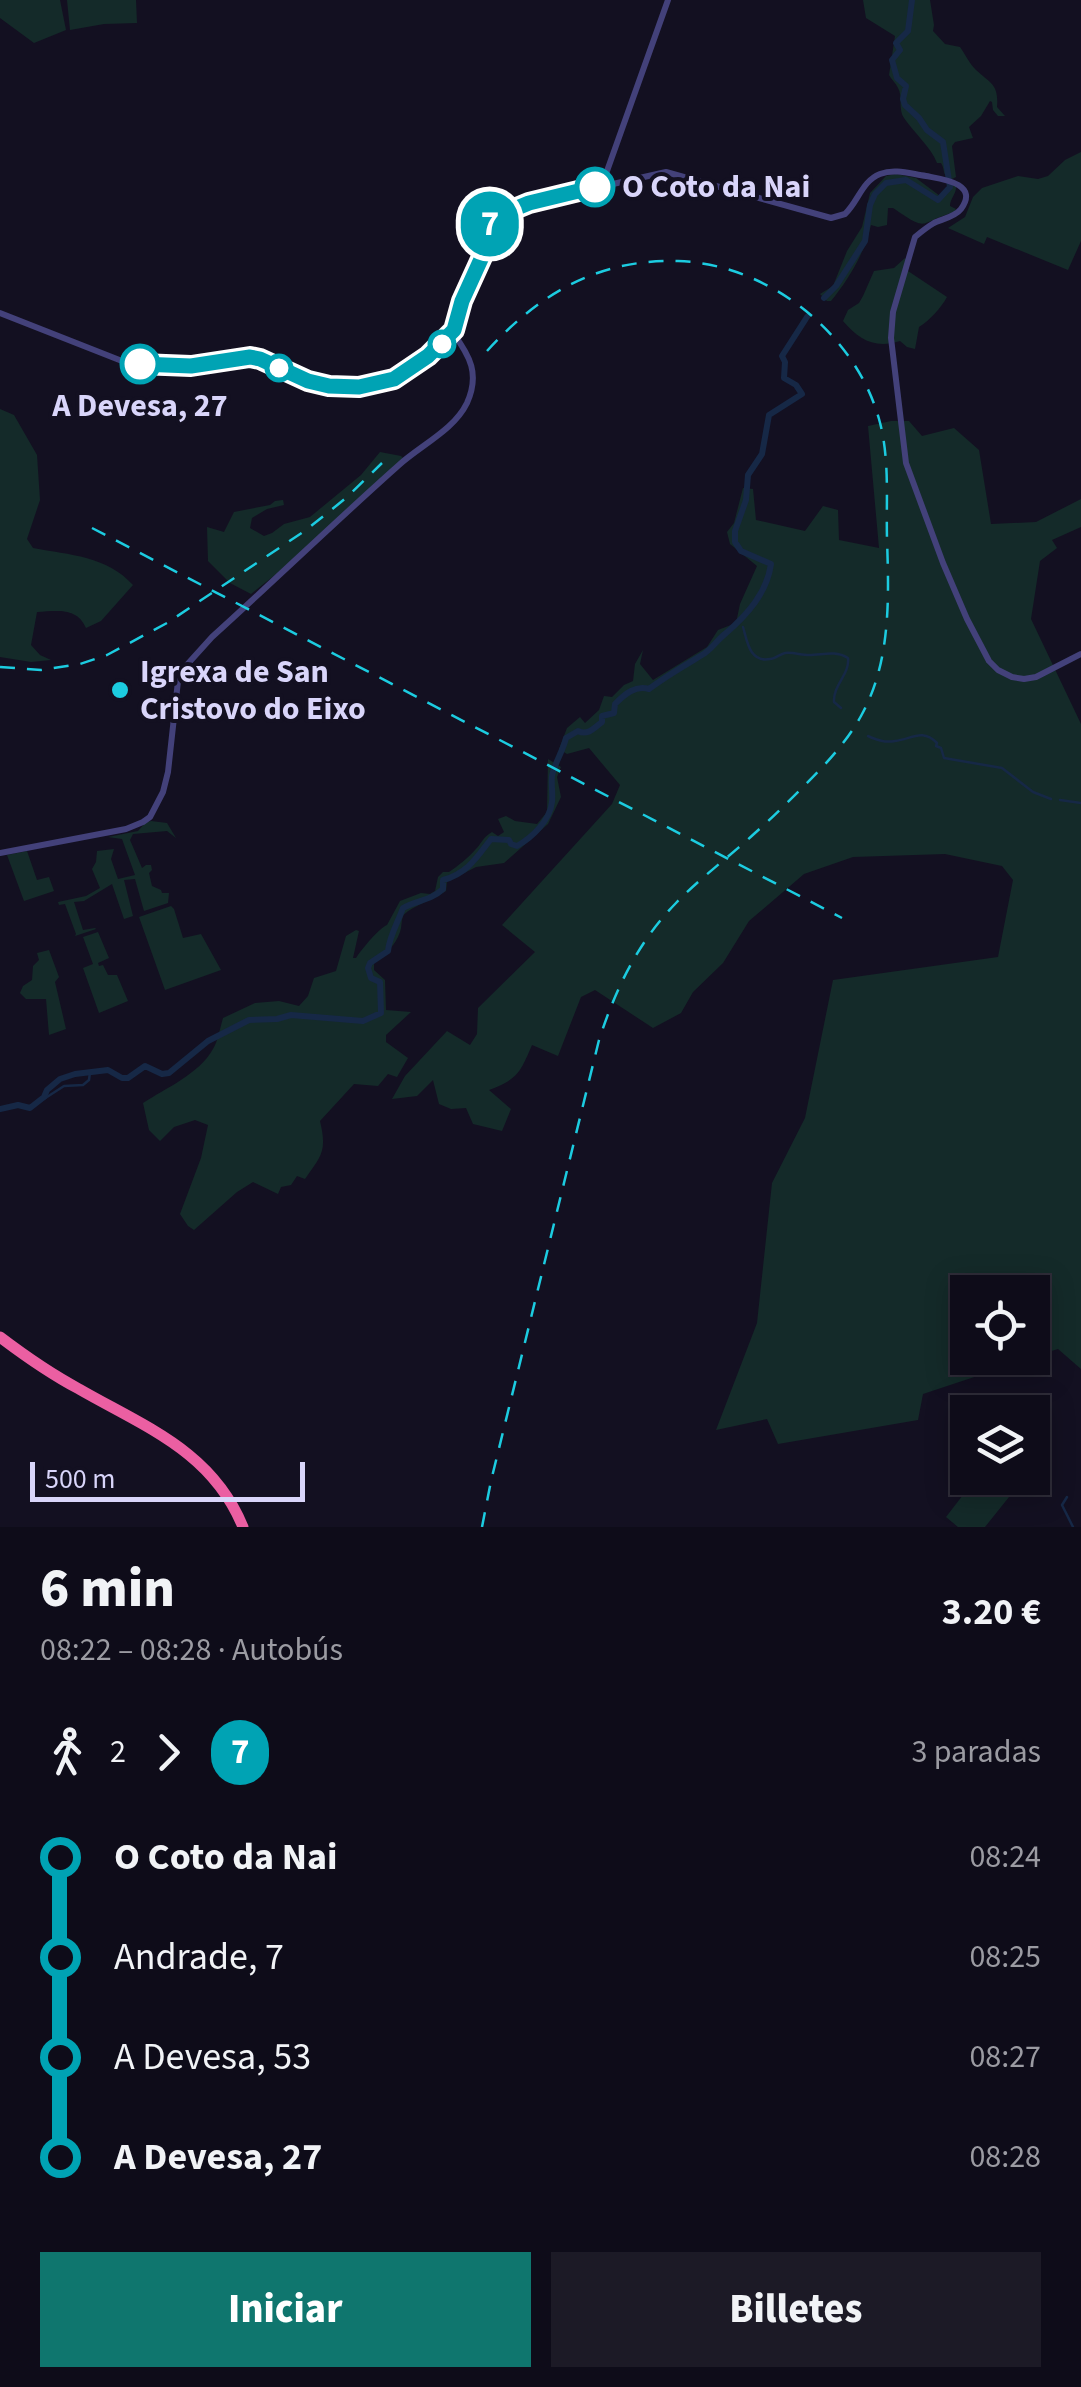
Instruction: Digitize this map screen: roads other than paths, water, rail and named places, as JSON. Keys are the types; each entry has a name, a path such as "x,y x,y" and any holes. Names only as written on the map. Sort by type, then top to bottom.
{"highway":[{"path":"0,1339 192,1455 222,1488 242,1527"}],"street":[{"path":"602,186 668,0"},
{"path":"1,313 128,362 186,366 250,357 308,381 359,387 394,379 421,362 452,332 482,257 488,227 498,216 529,203 666,172 831,218 844,214 867,182 886,172 956,182 966,195 962,208 915,237 892,312 891,338 906,464 943,563 989,661 998,670 1024,679 1036,678 1081,654"},
{"path":"0,854 126,829 150,816 166,782 177,686 184,668 212,637 464,408 474,375 452,332"}],"waterway":[{"path":"824,298 865,241 870,205 886,183 906,180 938,200 950,187 943,142 905,105 906,86 897,78 892,60 900,50 896,43 908,31 912,0"},
{"path":"0,1109 18,1105 30,1108 60,1079 75,1074 108,1070 128,1078 145,1066 169,1073 208,1041 249,1020 291,1015 363,1021 381,1013 380,982 371,978 368,968 388,951 403,908 438,893 443,889 443,880 465,869 491,839 509,840 517,846 529,838 551,809 552,776 566,738 578,731 591,731 602,722 602,716 614,713 615,704 626,694 639,688 649,689 705,653 755,603 771,564 741,551 735,542 735,531 746,500 748,475 762,454 769,415 802,394 784,378 782,356 807,317"},
{"path":"743,627 757,658 772,659 788,653 848,658 834,696 834,702 841,708"},
{"path":"868,736 888,742 926,736 937,743 944,758 1002,768 1033,792 1051,799"},
{"path":"1060,800 1081,803"},
{"path":"30,1108 64,1086 83,1085 90,1072"},
{"path":"1067,1497 1062,1505 1073,1527"}],"railway":[{"path":"482,1527 599,1040 613,1002 639,950 662,918 798,792 855,726 878,674 886,630 888,584 887,479 879,419 850,358 829,332 775,290 711,265 678,261 622,266 596,273 550,297 487,351"},
{"path":"0,667 41,670 80,664 107,655 167,623 306,530 382,463"},
{"path":"92,528 842,918"}],"place":[{"name":"O Coto da Nai","path":"595,187"},
{"name":"A Devesa, 27","path":"140,364"},
{"name":"Igrexa de San Cristovo do Eixo","path":"120,690"}]}
